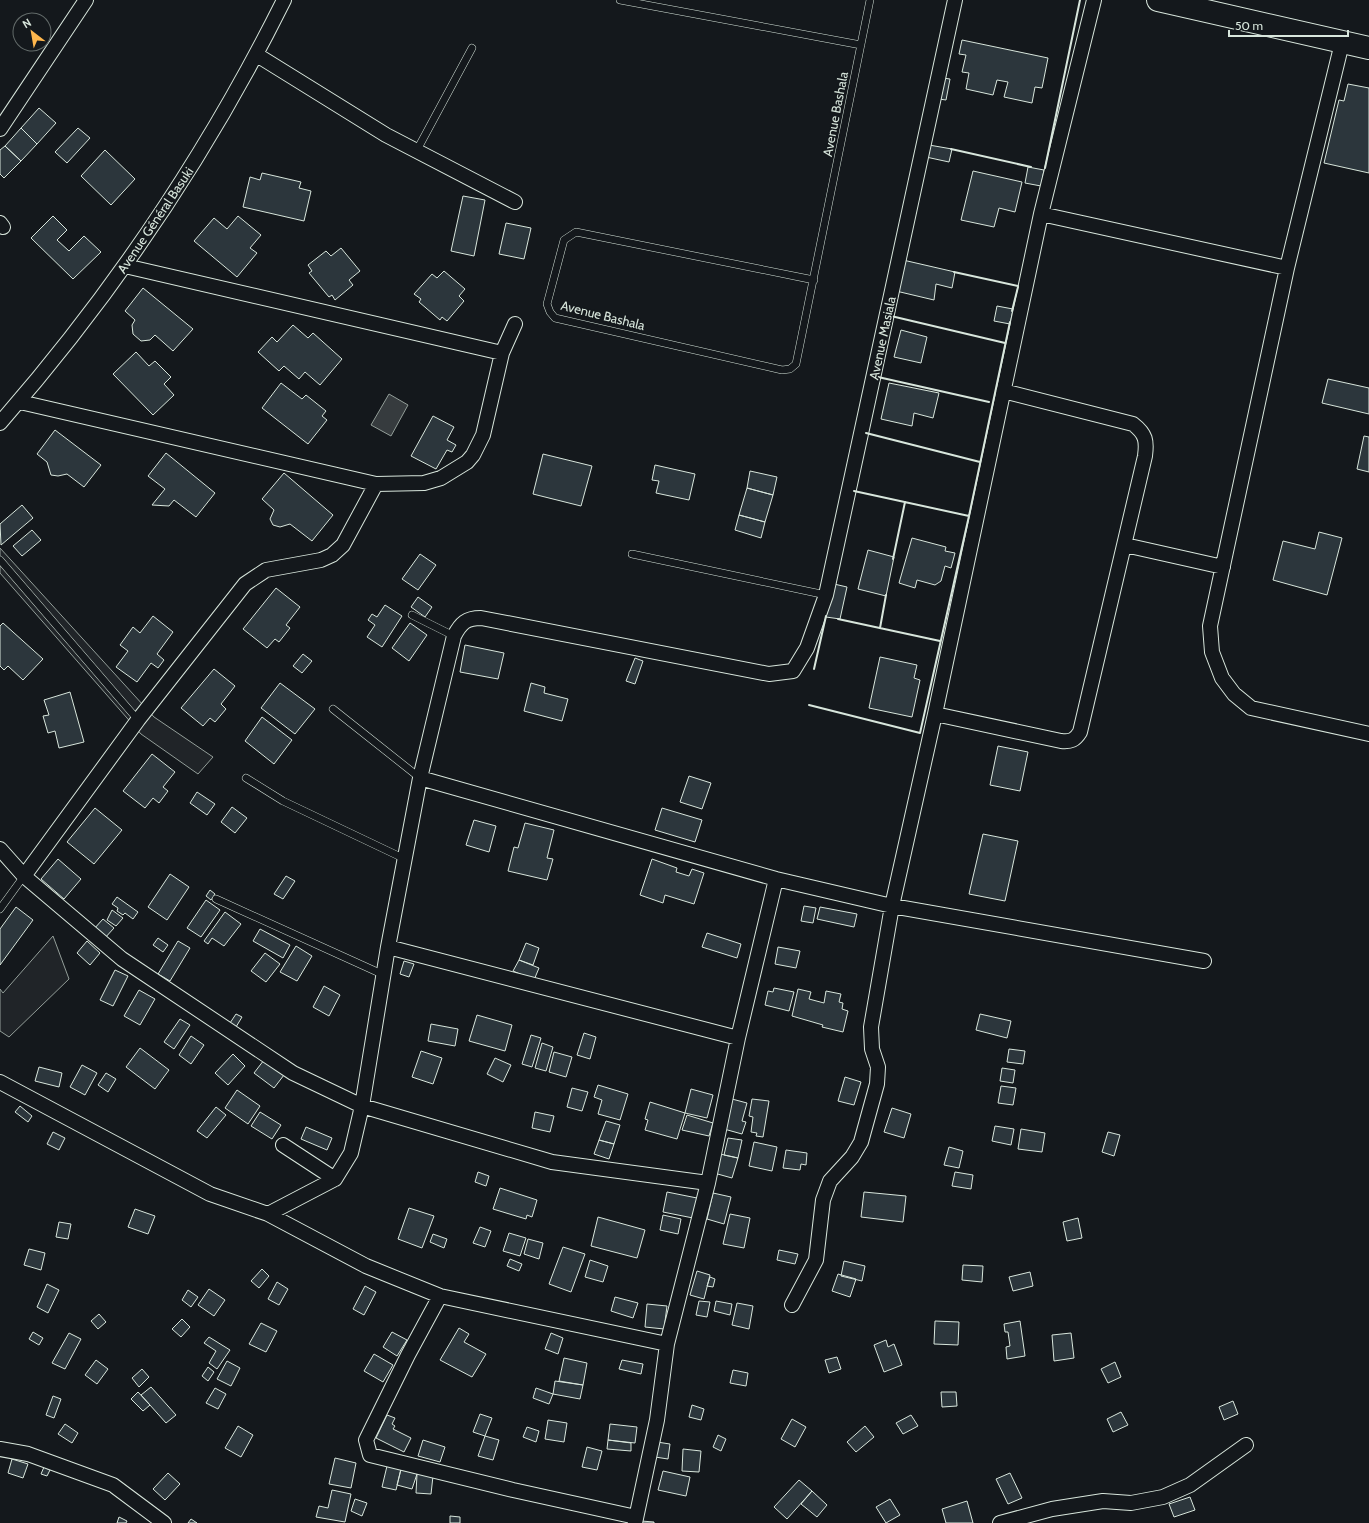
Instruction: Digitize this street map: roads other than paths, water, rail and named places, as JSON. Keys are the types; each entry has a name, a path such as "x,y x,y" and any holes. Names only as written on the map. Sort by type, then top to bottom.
{"main road":[{"path":"1158,0 1369,48"}],"street":[{"path":"0,129 86,0"},
{"name":"Avenue Général Basuki","path":"1,420 20,402 125,266 188,172 257,55 284,0"},
{"name":"Avenue Masiala","path":"454,636 460,624 470,618 481,618 769,674 793,671 808,648 826,595 955,0"},
{"path":"792,1305 816,1260 823,1200 830,1181 852,1157 861,1142 877,1084 878,1067 872,1049 871,1027 892,906 935,714 1040,214 1094,0"},
{"path":"1342,43 1287,268 1210,626 1212,652 1222,678 1234,694 1251,708 1369,734"},
{"path":"257,55 386,135 515,202"},
{"path":"1040,214 1287,268"},
{"path":"125,266 502,353"},
{"path":"20,402 376,484 424,484 441,478 467,462 473,455 483,435 502,353 515,324"},
{"path":"935,714 1061,741 1069,742 1076,738 1080,732 1145,456 1147,441 1143,431 1133,424 1003,391"},
{"path":"24,876 138,720 245,584 266,570 321,560 332,555 343,545 376,484"},
{"path":"1125,545 1223,567"},
{"path":"268,1214 335,1180 351,1153 362,1106 388,947 420,778 454,636"},
{"path":"420,778 776,879 892,906 1204,962"},
{"path":"0,849 24,876 135,967 293,1073 362,1106 552,1162 708,1183"},
{"path":"440,1296 408,1355 366,1440 370,1455 635,1520 657,1420 667,1344 708,1183 738,1038 776,879"},
{"path":"388,947 738,1038"},
{"path":"0,1082 210,1194 268,1214 366,1266 440,1296 667,1344"},
{"path":"283,1145 335,1180"},
{"path":"1000,1523 1052,1509 1103,1501 1131,1503 1163,1497 1190,1485 1246,1445"},
{"path":"0,1449 7,1449 28,1454 113,1485 164,1523"}],"lane":[{"path":"620,0 861,45"},
{"name":"Avenue Bashala","path":"814,280 576,232 564,240 547,304 550,312 555,318 782,370 790,369 796,364 814,280 870,0"},
{"path":"417,150 472,48"},
{"path":"632,554 826,595"},
{"path":"0,560 138,720"},
{"path":"412,614 454,636"},
{"path":"333,709 420,778"},
{"path":"246,778 283,801 405,859"},
{"path":"0,909 24,876"},
{"path":"216,899 384,975"}]}
